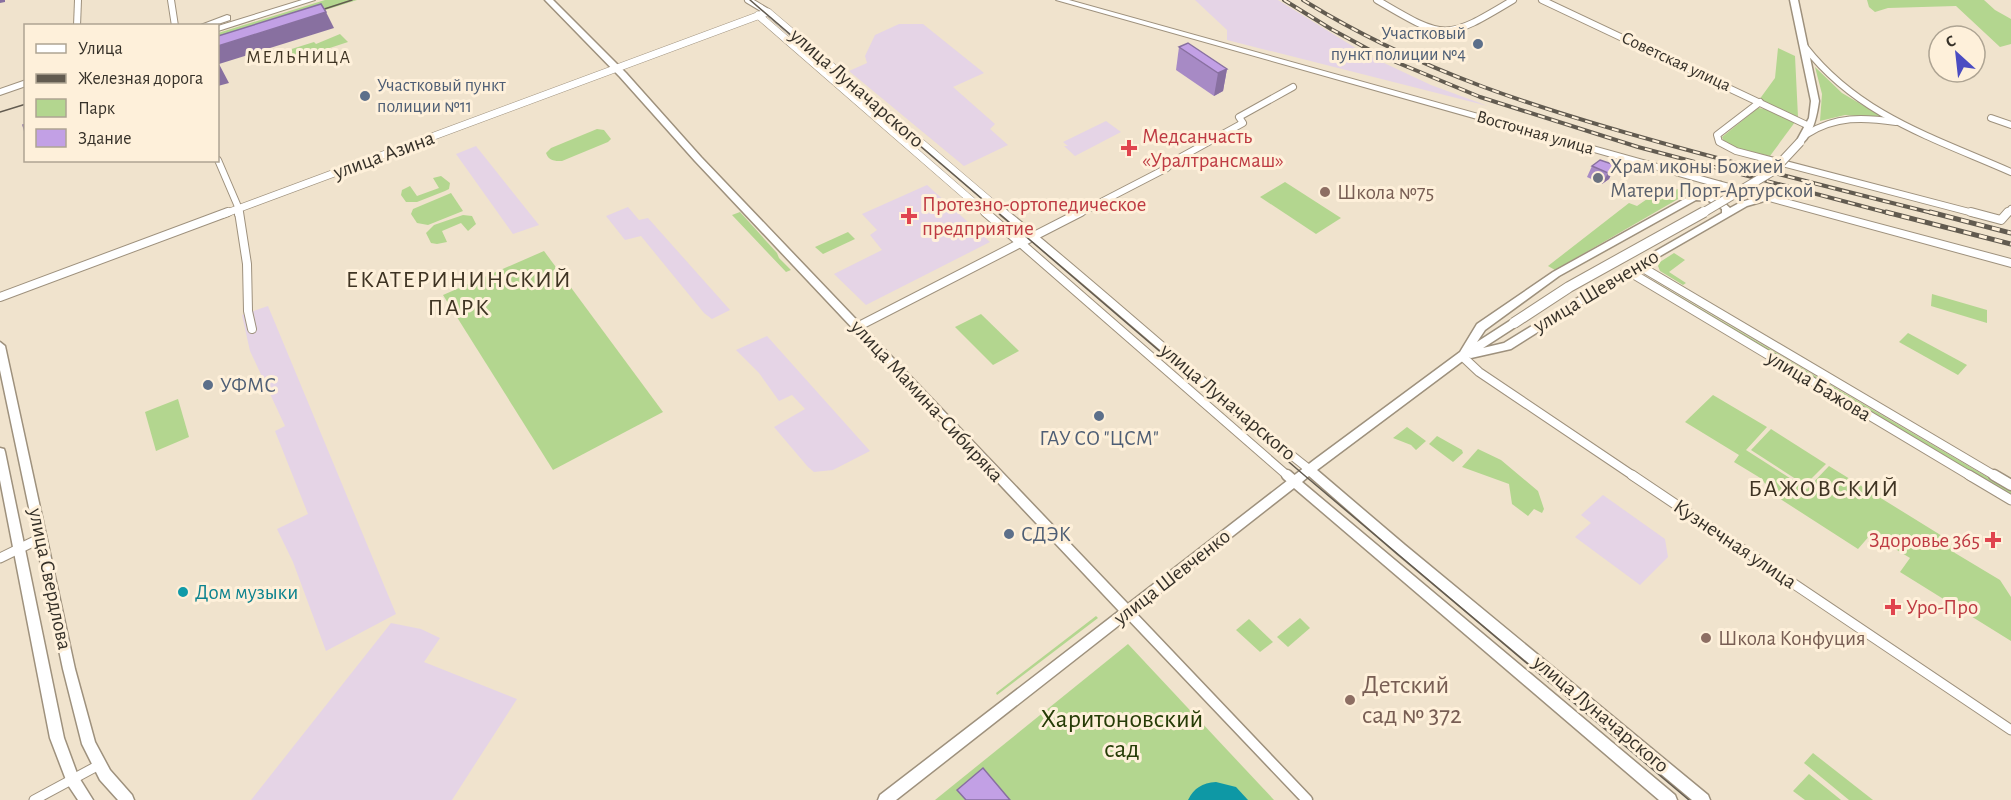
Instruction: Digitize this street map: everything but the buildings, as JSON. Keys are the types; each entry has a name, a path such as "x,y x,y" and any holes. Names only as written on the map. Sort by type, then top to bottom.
{"main road":[{"path":"208,24 286,0"},
{"path":"219,29 311,0"},
{"name":"улица Мамина-Сибиряка","path":"549,0 616,68 698,159 1128,612"},
{"name":"Восточная улица","path":"1060,0 1718,184 2011,263"},
{"path":"1794,0 1815,101 1805,134"},
{"path":"0,92 24,84"},
{"path":"0,99 24,92"},
{"name":"улица Шевченко","path":"885,800 1310,470 1462,356 1569,287 1751,186 1773,171 1805,134"},
{"name":"улица Шевченко","path":"1462,356 1481,327 1556,274 1718,184"},
{"path":"1694,197 1705,195 1718,201 1726,208 1727,214"},
{"name":"улица Шевченко","path":"1462,356 1507,346 1638,265 1744,204 1768,197"},
{"name":"улица Свердлова","path":"0,346 83,723 89,744 99,765 127,800"},
{"name":"улица Свердлова","path":"0,452 57,738 73,780 86,800"},
{"name":"улица Луначарского","path":"1310,470 1401,549 1703,800"},
{"name":"улица Луначарского","path":"1295,482 1670,800"}],"street":[{"path":"77,24 78,0"},
{"path":"171,0 175,24"},
{"path":"1377,0 1427,30 1447,34 1471,26 1513,0"},
{"name":"Советская улица","path":"1542,0 1760,102 1805,134"},
{"name":"улица Луначарского","path":"751,2 768,12 1239,414 1310,470"},
{"name":"улица Луначарского","path":"751,2 758,15 1295,482"},
{"name":"улица Азина","path":"0,297 768,12"},
{"path":"1805,47 1816,64 1836,83 1900,123 2011,172"},
{"path":"857,327 1167,168 1172,162 1243,123 1239,117 1293,87"},
{"path":"1760,102 1717,135 1719,142 1736,151 2001,220 2011,209"},
{"path":"1805,134 1820,124 1843,118 1900,123"},
{"path":"1991,118 2011,125"},
{"path":"219,162 239,209 238,218 247,264 248,310 252,329"},
{"name":"улица Бажова","path":"1638,265 2011,485"},
{"name":"улица Бажова","path":"1628,271 2011,500"},
{"name":"Кузнечная улица","path":"1462,356 1479,372 2011,730"},
{"path":"0,558 41,538"},
{"name":"улица Мамина-Сибиряка","path":"1128,612 1307,800"},
{"path":"34,800 99,765"}],"shaded area":[{"path":"1195,0 1278,0 1367,55 1431,85 1488,106 1227,40 1227,30"},
{"path":"899,24 923,24 984,73 953,87 995,124 990,129 1008,145 964,166 849,71 867,63 865,56 875,35"},
{"path":"1106,121 1121,132 1075,156 1064,146 1068,146 1063,142"},
{"path":"476,146 539,225 513,234 456,154"},
{"path":"927,185 990,242 866,305 834,274 882,250 870,235 877,230 862,214"},
{"path":"628,207 639,220 648,218 730,310 712,319 704,313 641,236 625,240 606,216"},
{"path":"268,306 396,614 326,651 293,562 277,529 308,514 275,431 285,426 250,351 242,315"},
{"path":"767,336 870,451 833,470 814,472 808,467 774,427 805,409 792,395 779,401 759,373 736,350"},
{"path":"1603,495 1665,539 1668,557 1640,585 1575,537 1591,523 1581,515"},
{"path":"391,623 421,629 440,638 424,662 517,699 452,800 251,800"}],"green space":[{"path":"325,0 357,0 219,44 219,33"},
{"path":"1867,0 1984,0 1995,10 2011,19 2011,44 2000,47 1987,35 1987,24 1975,24 1956,6 1888,8 1875,12 1869,7"},
{"path":"340,34 348,42 287,62 282,52 314,42 316,44"},
{"path":"1778,48 1795,56 1798,117 1759,100 1775,78"},
{"path":"1815,67 1842,93 1881,116 1880,118 1845,115 1820,121 1822,94"},
{"path":"1758,108 1766,109 1795,122 1770,156 1732,147 1724,142 1722,137"},
{"path":"597,129 604,130 611,139 562,161 552,160 547,156 546,153 551,148"},
{"path":"441,176 450,183 449,189 445,191 417,202 406,202 401,195 402,190 410,186 417,196 439,188 433,178"},
{"path":"1285,182 1341,218 1316,234 1260,197"},
{"path":"1685,187 1692,191 1555,270 1548,266 1629,203 1637,206 1650,197"},
{"path":"451,193 463,211 428,225 417,223 411,214 413,209"},
{"path":"740,212 791,270 786,272 732,215"},
{"path":"463,215 472,216 476,224 468,231 461,223 442,231 447,242 431,243 426,233 434,225"},
{"path":"848,232 855,239 823,254 815,247"},
{"path":"544,251 663,412 553,470 443,295"},
{"path":"1674,253 1685,260 1669,272 1686,283 1683,285 1660,271 1658,266 1660,262"},
{"path":"1654,281 2011,491 2011,497 1651,283"},
{"path":"1932,294 1987,310 1987,323 1931,306"},
{"path":"981,314 1019,351 993,365 955,327"},
{"path":"1908,333 1967,365 1958,375 1899,342"},
{"path":"1713,395 1767,427 1746,450 1807,489 1829,466 1947,539 1955,553 2000,580 2011,597 2011,641 1900,572 1910,558 1871,534 1858,549 1771,493 1762,479 1734,462 1739,455 1685,422"},
{"path":"178,399 189,437 156,451 145,412"},
{"path":"1407,427 1426,441 1416,450 1411,445 1393,438"},
{"path":"1771,429 1826,464 1805,485 1751,450"},
{"path":"1437,436 1462,450 1463,453 1453,462 1429,444"},
{"path":"1478,449 1501,460 1538,491 1544,509 1542,513 1534,509 1528,516 1512,504 1509,484 1462,467"},
{"path":"1096,616 1098,618 997,695 996,693"},
{"path":"1300,618 1310,628 1288,647 1277,637"},
{"path":"1249,619 1273,642 1260,652 1236,630"},
{"name":"Харитоновский сад","path":"1128,644 1274,800 935,800"},
{"path":"1813,753 1873,800 1849,800 1804,763"},
{"path":"1809,774 1841,800 1805,800 1793,791"}],"water":[{"path":"1216,782 1236,787 1248,800 1188,800 1199,787"}],"tram line":[{"path":"309,14 352,0"},
{"path":"750,0 1304,475 1689,800"},
{"path":"0,112 24,105"}],"railway":[{"path":"1284,0 1379,55 1480,97 1638,147 1892,214"},
{"path":"1303,0 1391,48 1529,103 1673,146 1936,214"},
{"path":"1886,212 2011,244"},
{"path":"1930,212 2011,233"}],"place":[{"name":"Участковый пункт полиции №4","path":"1478,44"},
{"name":"Участковый пункт полиции №11","path":"365,96"},
{"name":"Медсанчасть «Уралтрансмаш»","path":"1129,148"},
{"name":"Храм иконы Божией Матери Порт-Артурской","path":"1598,178"},
{"name":"Школа №75","path":"1325,192"},
{"name":"Протезно-ортопедическое предприятие","path":"909,216"},
{"name":"УФМС","path":"208,385"},
{"name":"ГАУ СО \"ЦСМ\"","path":"1099,416"},
{"name":"СДЭК","path":"1009,534"},
{"name":"Здоровье 365","path":"1993,540"},
{"name":"Дом музыки","path":"183,592"},
{"name":"Уро-Про","path":"1893,607"},
{"name":"Школа Конфуция","path":"1706,638"},
{"name":"Детский сад № 372","path":"1350,700"}],"district":[{"name":"МЕЛЬНИЦА","path":"299,58"},
{"name":"ЕКАТЕРИНИНСКИЙ ПАРК","path":"459,294"},
{"name":"БАЖОВСКИЙ","path":"1824,489"}]}
